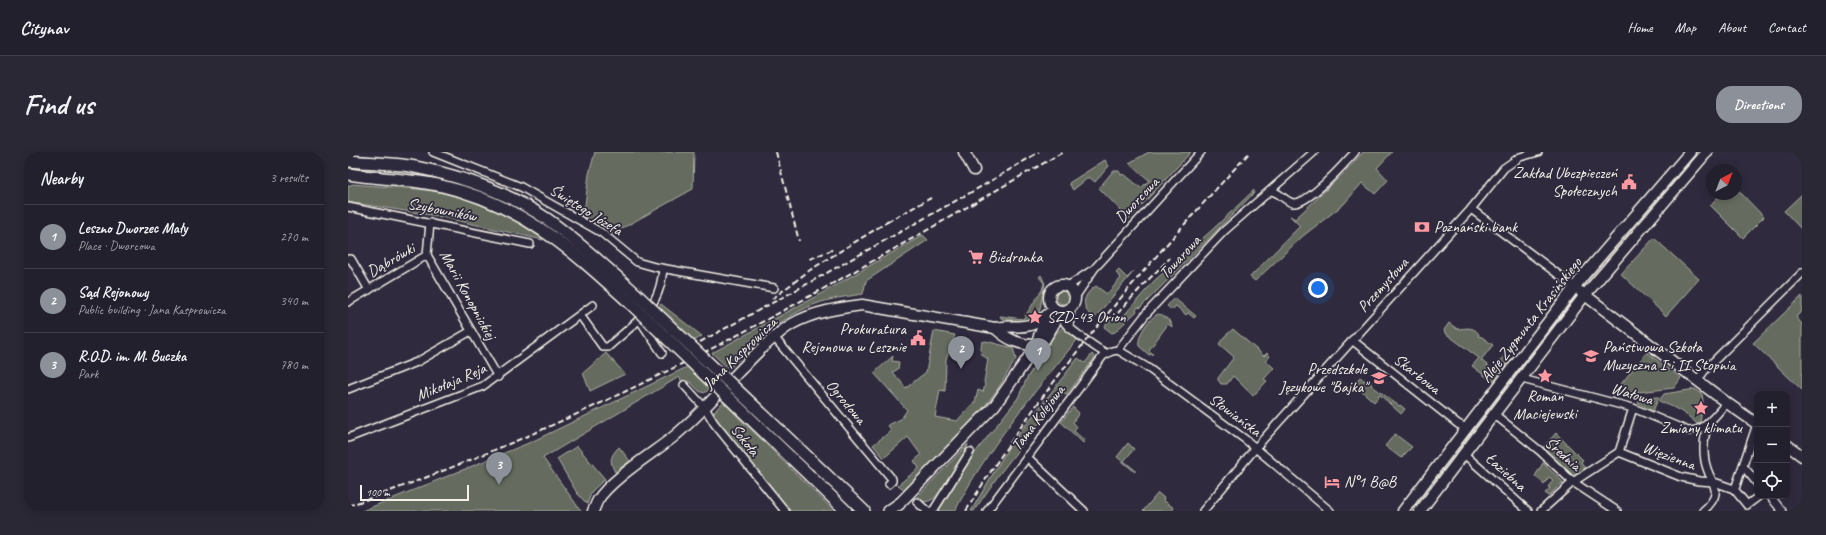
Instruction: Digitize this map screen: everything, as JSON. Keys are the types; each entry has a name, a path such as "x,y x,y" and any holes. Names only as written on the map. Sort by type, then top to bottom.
{"main road":[{"path":"348,161 399,165 428,170 467,181 511,199 546,218 591,253 632,298 846,511"},
{"name":"Szybowników","path":"348,174 427,183 470,195 506,208 541,228 565,245 632,298"},
{"path":"632,298 864,510"},
{"path":"889,511 897,508"}],"street":[{"name":"Świętego Józefa","path":"433,152 521,187 602,233 638,262 663,269 774,288"},
{"path":"964,152 974,170"},
{"name":"Dworcowa","path":"1076,296 1094,269 1201,152"},
{"name":"Towarowa","path":"1118,350 1146,314 1213,242 1241,214 1271,191 1314,152"},
{"path":"1271,191 1276,192 1290,202 1299,202 1338,171 1355,152"},
{"name":"Przemysłowa","path":"1203,511 1255,448 1322,376 1352,340 1471,209 1504,168 1520,157 1538,152"},
{"name":"Aleje Zygmunta Krasińskiego","path":"1403,511 1575,287 1690,152"},
{"name":"Aleje Zygmunta Krasińskiego","path":"1424,509 1585,295 1707,152"},
{"name":"Szybowników","path":"348,208 530,244"},
{"path":"1471,209 1754,422"},
{"name":"Marii Konopnickiej","path":"430,223 427,255 498,377"},
{"name":"Dąbrówki","path":"348,302 427,255"},
{"path":"348,259 351,259 369,290"},
{"path":"580,315 603,347 608,346 639,318 655,301 659,290 663,269"},
{"name":"Dworcowa","path":"1068,286 1094,269"},
{"path":"1698,380 1705,370 1802,273"},
{"path":"897,508 984,417 1024,365 1037,345 1045,339 1066,310 1075,302 1076,296 1072,288 1060,285 1053,288 1050,295 1048,314 1037,345"},
{"path":"1050,303 1055,309 1066,310"},
{"name":"Mikołaja Reja","path":"348,438 483,386 498,377 594,305"},
{"name":"Jana Kasprowicza","path":"593,511 597,500 608,488 674,437 705,408 753,357 774,337 793,323 816,314 841,308 862,306 995,328 1006,326 1023,327 1040,322 1048,314"},
{"path":"1066,310 1064,323 1069,327 1099,350 1106,353 1118,350"},
{"path":"639,318 662,352"},
{"path":"1023,327 1033,337 1037,345"},
{"name":"Jana Kasprowicza","path":"995,328 1004,337 1020,344 1037,345"},
{"path":"348,389 417,362 471,331"},
{"name":"Ogrodowa","path":"774,337 892,479 890,484"},
{"name":"Skarbowa","path":"1352,340 1458,424 1466,428"},
{"path":"1020,344 1024,365"},
{"name":"Słowiańska","path":"1118,350 1148,368 1255,448 1330,511"},
{"name":"Tama Kolejowa","path":"987,511 1106,353"},
{"path":"1520,359 1530,367"},
{"name":"Wałowa","path":"1522,379 1633,408 1688,431 1697,431 1708,424 1727,403"},
{"name":"Sokoła","path":"684,385 705,408 714,423 785,511"},
{"path":"1541,511 1573,482 1619,452 1633,408"},
{"name":"Średnia","path":"1494,414 1544,455 1573,482 1617,511"},
{"path":"1703,511 1712,502 1715,493 1714,482 1705,462 1704,438 1708,424"},
{"path":"1756,427 1734,489 1748,508 1756,499"},
{"path":"1466,428 1477,437"},
{"path":"1790,447 1802,456"},
{"path":"933,511 970,452"},
{"name":"Więzienna","path":"1619,452 1681,477 1699,481 1714,482 1734,489"},
{"name":"Łaziebna","path":"1464,454 1528,511"},
{"path":"1027,457 1084,511"},
{"path":"1743,466 1754,479"},
{"path":"1772,499 1782,511"},
{"path":"917,502 927,511"}],"green space":[{"path":"595,152 694,152 693,189 610,235 600,226 579,214 585,205 589,174"},
{"path":"1149,152 1191,152 1129,219 1099,188 1113,171 1119,171 1121,175 1124,174 1141,188 1149,180 1129,163"},
{"path":"1363,152 1392,152 1377,168 1388,180 1375,194 1362,183 1344,204 1303,236 1255,281 1250,277 1300,226 1290,216 1295,219 1348,169"},
{"path":"1694,152 1703,152 1591,283 1586,279"},
{"path":"1105,160 1109,166 1095,182 1089,177 1073,190 1069,183"},
{"path":"353,184 428,190 466,199 494,209 520,223 543,240 437,216 348,202 348,186"},
{"path":"1254,190 1254,193 1140,308 1138,307 1136,310 1137,311 1115,332 1112,333 1104,327 1113,316 1119,321 1154,281 1212,230"},
{"path":"1742,194 1764,217 1743,238 1710,205 1715,200 1742,200"},
{"path":"1802,194 1802,230 1784,211"},
{"path":"923,235 928,240 866,281 863,294 829,300 800,311 774,327 729,369 712,353 822,293"},
{"path":"1654,238 1699,279 1666,316 1621,274"},
{"path":"1119,270 1127,278 1134,271 1094,319 1085,306 1085,298 1096,286 1107,294 1121,278 1116,273"},
{"path":"1041,275 1045,284 1039,314 1035,318 1025,321 1002,319 1000,316 1023,319 1042,290 1044,283 1039,277"},
{"path":"1060,290 1066,290 1070,294 1070,300 1066,304 1060,304 1056,300 1056,294"},
{"path":"1577,293 1586,300 1533,370 1523,364"},
{"path":"1802,296 1802,311 1796,317 1802,324 1802,390 1753,343"},
{"path":"1174,298 1196,316 1194,318 1188,313 1186,315 1176,306 1172,310 1167,306"},
{"path":"661,304 702,336 694,341 659,307"},
{"path":"1158,314 1162,315 1171,322 1172,327 1168,324 1149,350 1153,354 1149,355 1139,346 1140,337 1147,324 1154,316"},
{"path":"1449,323 1457,329 1474,329 1479,334 1478,336 1482,337 1493,345 1481,360 1493,370 1504,356 1510,360 1493,382 1472,366 1479,358 1445,333 1444,330"},
{"path":"1063,327 1077,340 996,443 981,465 955,511 937,511 971,458 1018,398 1027,378 1052,337"},
{"path":"1233,329 1264,356 1267,353 1270,356 1266,361 1274,368 1264,379 1267,381 1253,396 1233,376 1227,384 1221,384 1218,380 1234,357 1219,344"},
{"path":"934,331 955,335 946,359 945,391 940,390 935,417 957,421 973,403 975,403 978,390 983,392 988,359 983,356 981,352 982,342 986,341 1013,348 1016,359 997,390 975,419 905,490 898,485 919,468 914,461 921,455 908,437 884,458 873,445 891,431 888,425 901,419 907,410 874,373 893,356 892,361 899,362 898,369 893,372 906,388 926,372"},
{"path":"1647,352 1681,378 1674,388 1612,395"},
{"path":"606,353 625,374 590,391 583,373"},
{"path":"1092,354 1094,359 1067,394 1064,393 1061,395 998,476 974,511 971,511 1010,445 1078,358 1085,363"},
{"path":"1522,366 1532,372 1480,439 1471,432"},
{"path":"687,367 710,389 704,393 699,391 690,382 687,382 684,385 679,377 543,458 581,511 362,511 531,442"},
{"path":"1360,377 1365,381 1367,380 1371,383 1371,385 1405,409 1401,414 1380,395 1374,402 1354,384"},
{"path":"1695,389 1702,394 1703,401 1700,424 1697,424 1680,411 1659,401 1664,394"},
{"path":"1659,397 1653,411 1638,403 1641,398"},
{"path":"723,402 834,511 785,511 713,417 714,412"},
{"path":"1073,407 1079,413 1073,422 1077,427 1074,431 1085,441 1083,443 1061,422"},
{"path":"1470,433 1479,439 1423,511 1410,511"},
{"path":"1556,433 1583,460 1581,462 1588,472 1573,482 1540,451"},
{"path":"1395,434 1412,447 1401,458 1385,446"},
{"path":"1128,443 1134,449 1124,461 1135,470 1135,472 1117,457"},
{"path":"968,444 953,473 937,496 926,502 915,499"},
{"path":"577,446 605,479 592,491 587,504 577,493 557,459"},
{"path":"619,447 630,461 615,472 611,459"},
{"path":"1543,463 1563,482 1549,496 1545,493 1550,488 1548,487 1553,480 1549,477 1544,484 1535,476"},
{"path":"1158,493 1164,498 1163,500 1174,508 1172,511 1143,511"}],"railway":[{"path":"776,152 799,241"},
{"path":"700,342 984,185 1039,152"},
{"path":"348,506 486,454 621,394 709,350 843,278 1063,152"},
{"path":"966,511 1029,415 1063,369 1173,237 1250,152"},
{"path":"887,222 931,198"},
{"path":"772,299 810,270 892,219"},
{"path":"810,259 834,249"},
{"path":"1118,313 1170,258"}],"place":[{"name":"Zakład Ubezpieczeń Społecznych","path":"1629,182"},
{"name":"Poznański bank","path":"1422,227"},
{"name":"Biedronka","path":"976,257"},
{"name":"SZD-43 Orion","path":"1035,317"},
{"name":"Prokuratura Rejonowa w Lesznie","path":"918,338"},
{"name":"Państwowa Szkoła Muzyczna I i II Stopnia","path":"1591,356"},
{"name":"Sąd Rejonowy","path":"961,369"},
{"name":"Leszno Dworzec Mały","path":"1038,371"},
{"name":"Roman Maciejewski","path":"1545,376"},
{"name":"Przedszkole Językowe \"Bajka\"","path":"1379,378"},
{"name":"Zmiany klimatu","path":"1701,408"},
{"name":"N°1 B@B","path":"1332,482"},
{"name":"R.O.D. im. M. Buczka","path":"499,485"}]}
